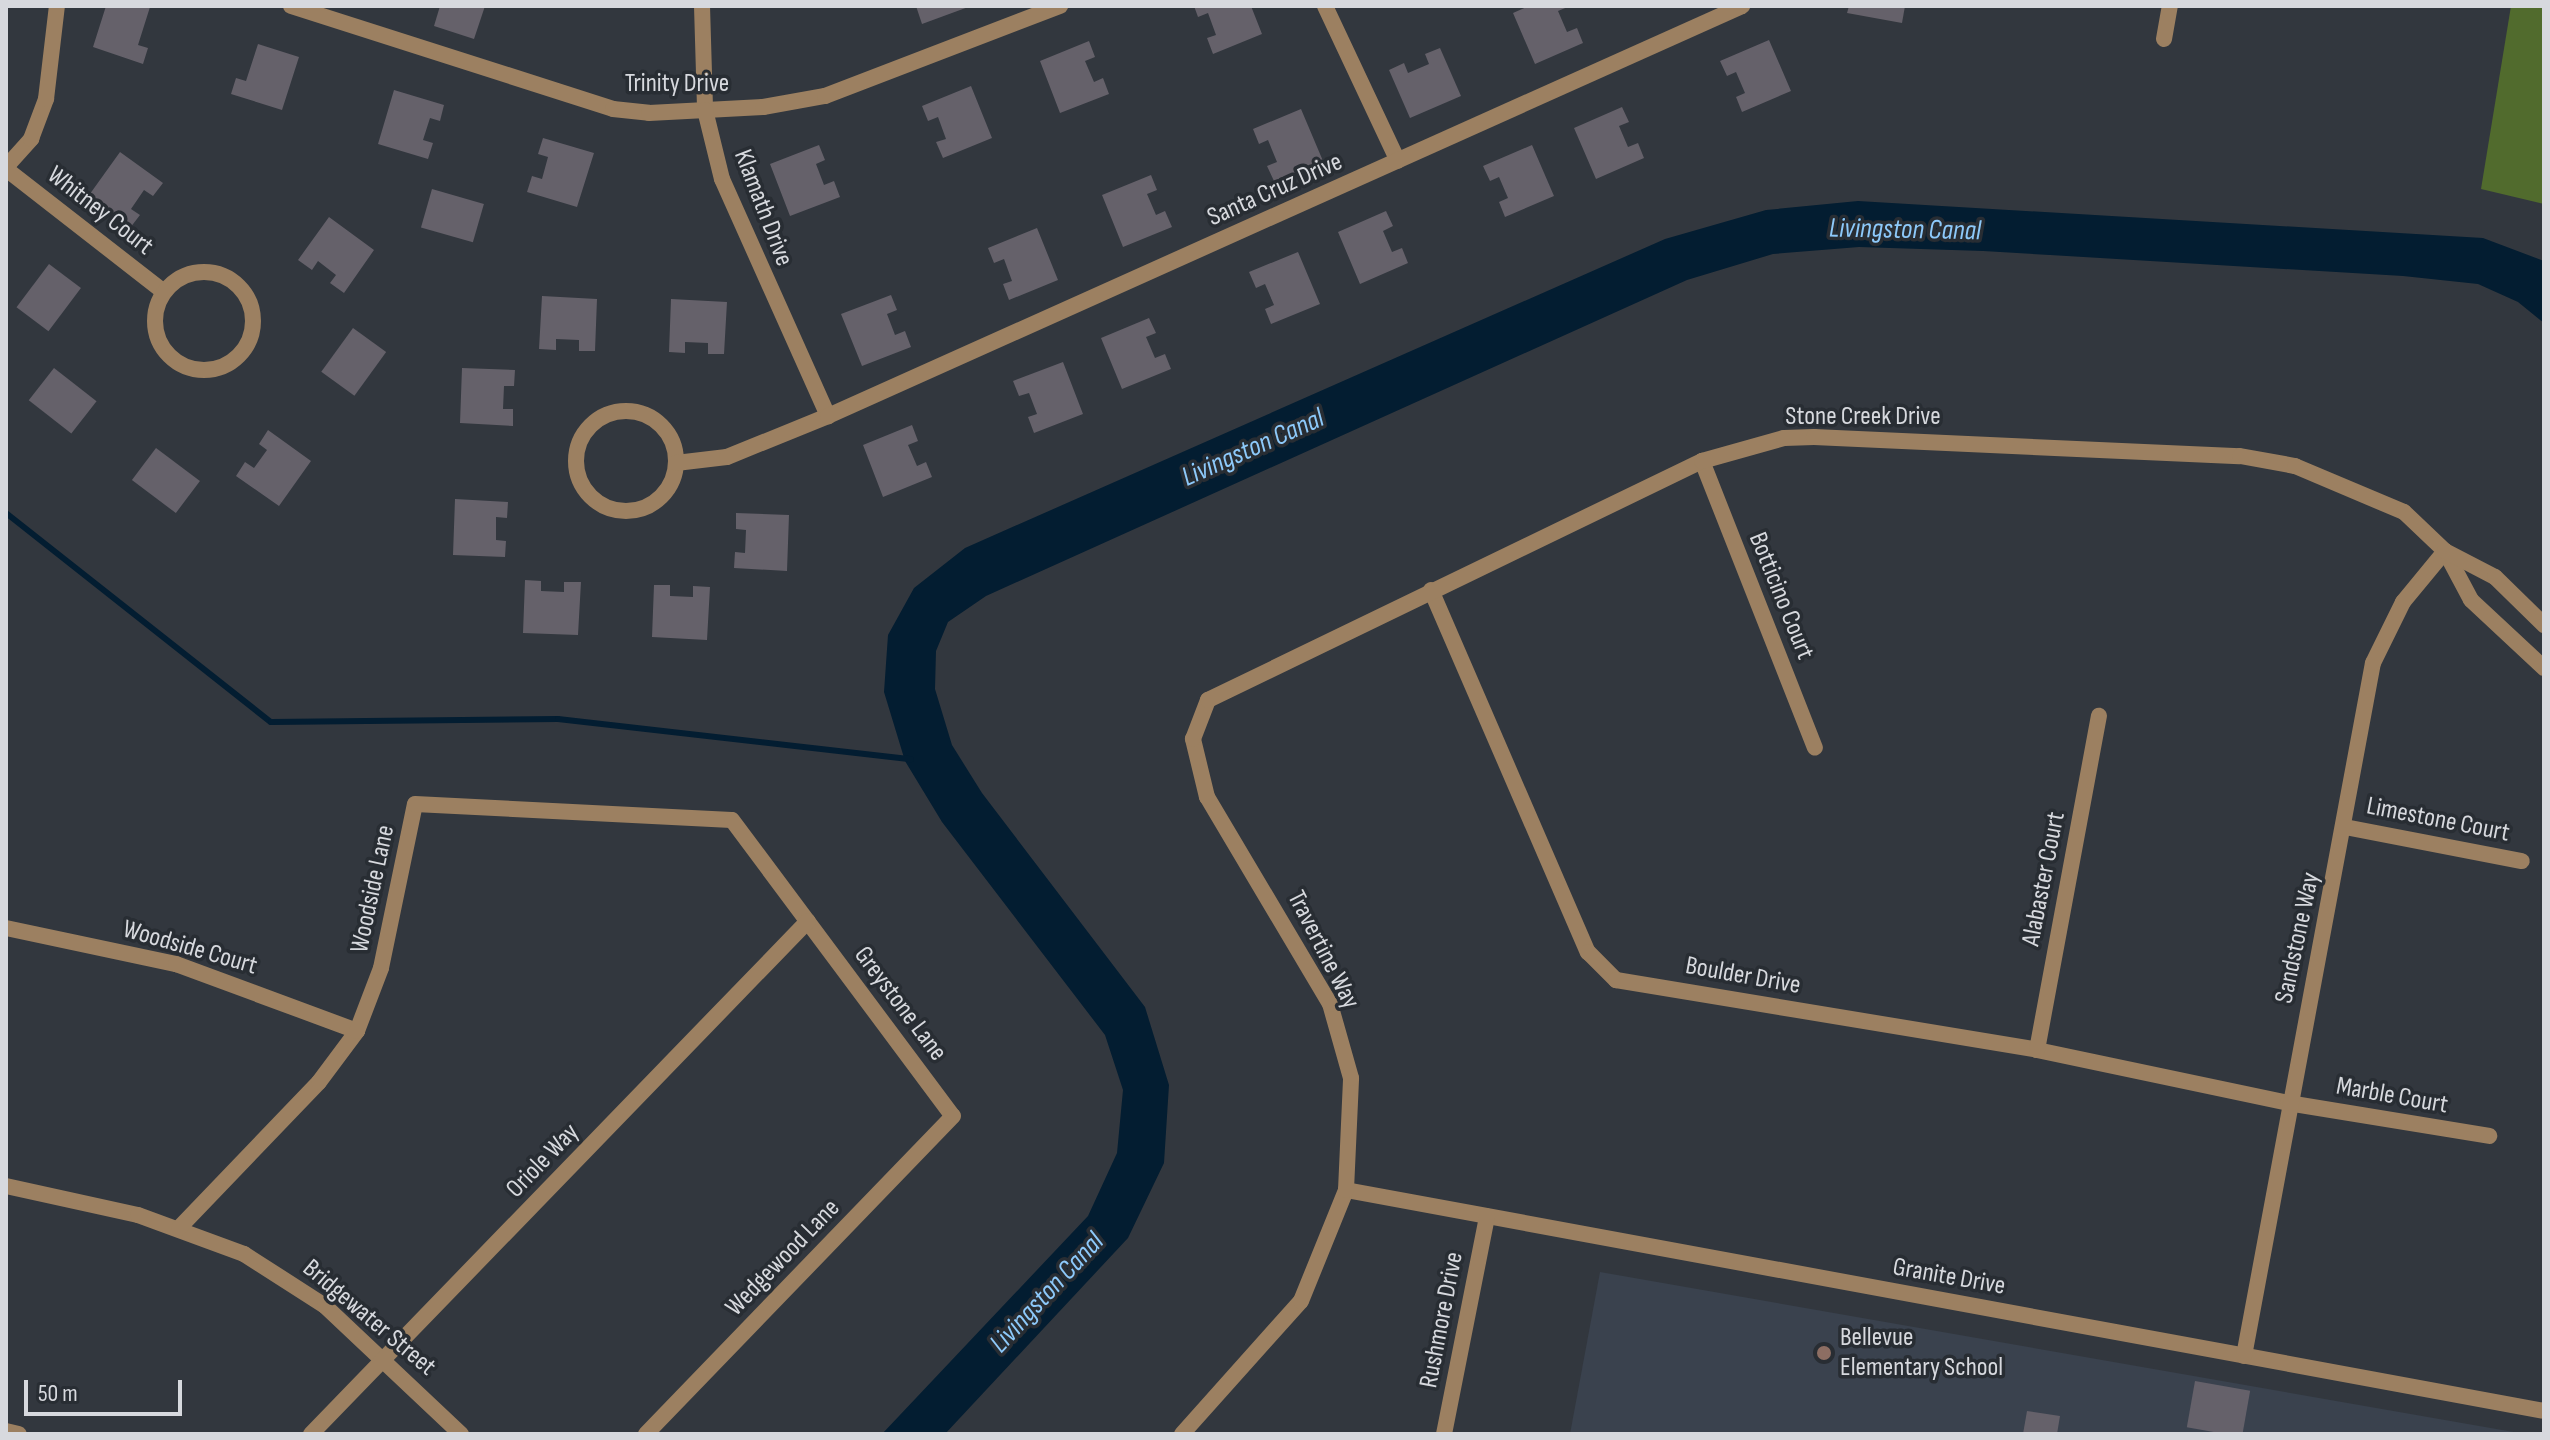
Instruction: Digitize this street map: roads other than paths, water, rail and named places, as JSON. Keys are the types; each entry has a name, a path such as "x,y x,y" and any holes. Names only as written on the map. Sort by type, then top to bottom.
{"street":[{"path":"6,168 31,139 46,99 57,6"},
{"name":"Trinity Drive","path":"291,6 613,109 705,110 763,107 825,96 1060,6"},
{"name":"Klamath Drive","path":"702,6 705,110 722,179 744,237 828,416"},
{"path":"1325,6 1398,161"},
{"name":"Santa Cruz Drive","path":"676,463 727,457 828,416 1742,6"},
{"path":"2164,39 2170,6"},
{"name":"Whitney Court","path":"6,168 164,292"},
{"name":"Whitney Court","path":"201,273 226,278 240,288 253,319 243,351 215,370 189,368 167,355 154,324 164,292 177,280 201,273"},
{"path":"635,411 661,425 676,463 661,497 631,511 613,509 588,493 576,457 580,440 600,418 635,411"},
{"name":"Stone Creek Drive","path":"1193,739 1208,700 1702,461 1784,438 2240,456 2320,473 2377,496 2404,512 2445,551 2495,577 2544,625"},
{"name":"Botticino Court","path":"1702,461 1815,748"},
{"name":"Stone Creek Drive","path":"2445,551 2471,600 2544,668"},
{"name":"Sandstone Way","path":"2244,1356 2288,1103 2345,827 2373,663 2403,602 2445,551"},
{"name":"Boulder Drive","path":"1431,590 1588,952 1616,980 2037,1050 2288,1103"},
{"name":"Alabaster Court","path":"2037,1050 2099,716"},
{"name":"Travertine Way","path":"1182,1434 1301,1301 1346,1190 1351,1078 1330,1004 1207,797 1193,739"},
{"name":"Woodside Lane","path":"179,1228 319,1082 357,1031 381,968 415,804 732,820"},
{"name":"Greystone Lane","path":"732,820 953,1116"},
{"name":"Limestone Court","path":"2345,827 2522,861"},
{"name":"Oriole Way","path":"311,1434 808,921"},
{"name":"Woodside Court","path":"6,928 203,971 357,1031"},
{"name":"Marble Court","path":"2288,1103 2489,1136"},
{"name":"Wedgewood Lane","path":"646,1434 953,1116"},
{"name":"Bridgewater Street","path":"6,1186 179,1228 244,1254 289,1280 386,1358 461,1434"},
{"name":"Granite Drive","path":"1346,1190 2544,1411"},
{"name":"Rushmore Drive","path":"1444,1434 1487,1216"},
{"path":"6,1431 19,1434"}],"water":[{"name":"Livingston Canal","path":"1858,201 2483,238 2544,261 2544,323 2518,302 2478,284 2403,276 1983,251 1859,247 1773,254 1687,280 986,596 948,622 936,651 935,689 952,745 982,793 1145,1007 1169,1085 1164,1163 1128,1238 945,1434 882,1434 1088,1216 1117,1153 1123,1090 1105,1035 942,822 905,761 884,692 888,635 914,588 965,548 1665,239 1766,210"}],"waterway":[{"path":"6,513 271,722 558,719 911,759"}],"place":[{"name":"Bellevue Elementary School","path":"1824,1353"}]}
